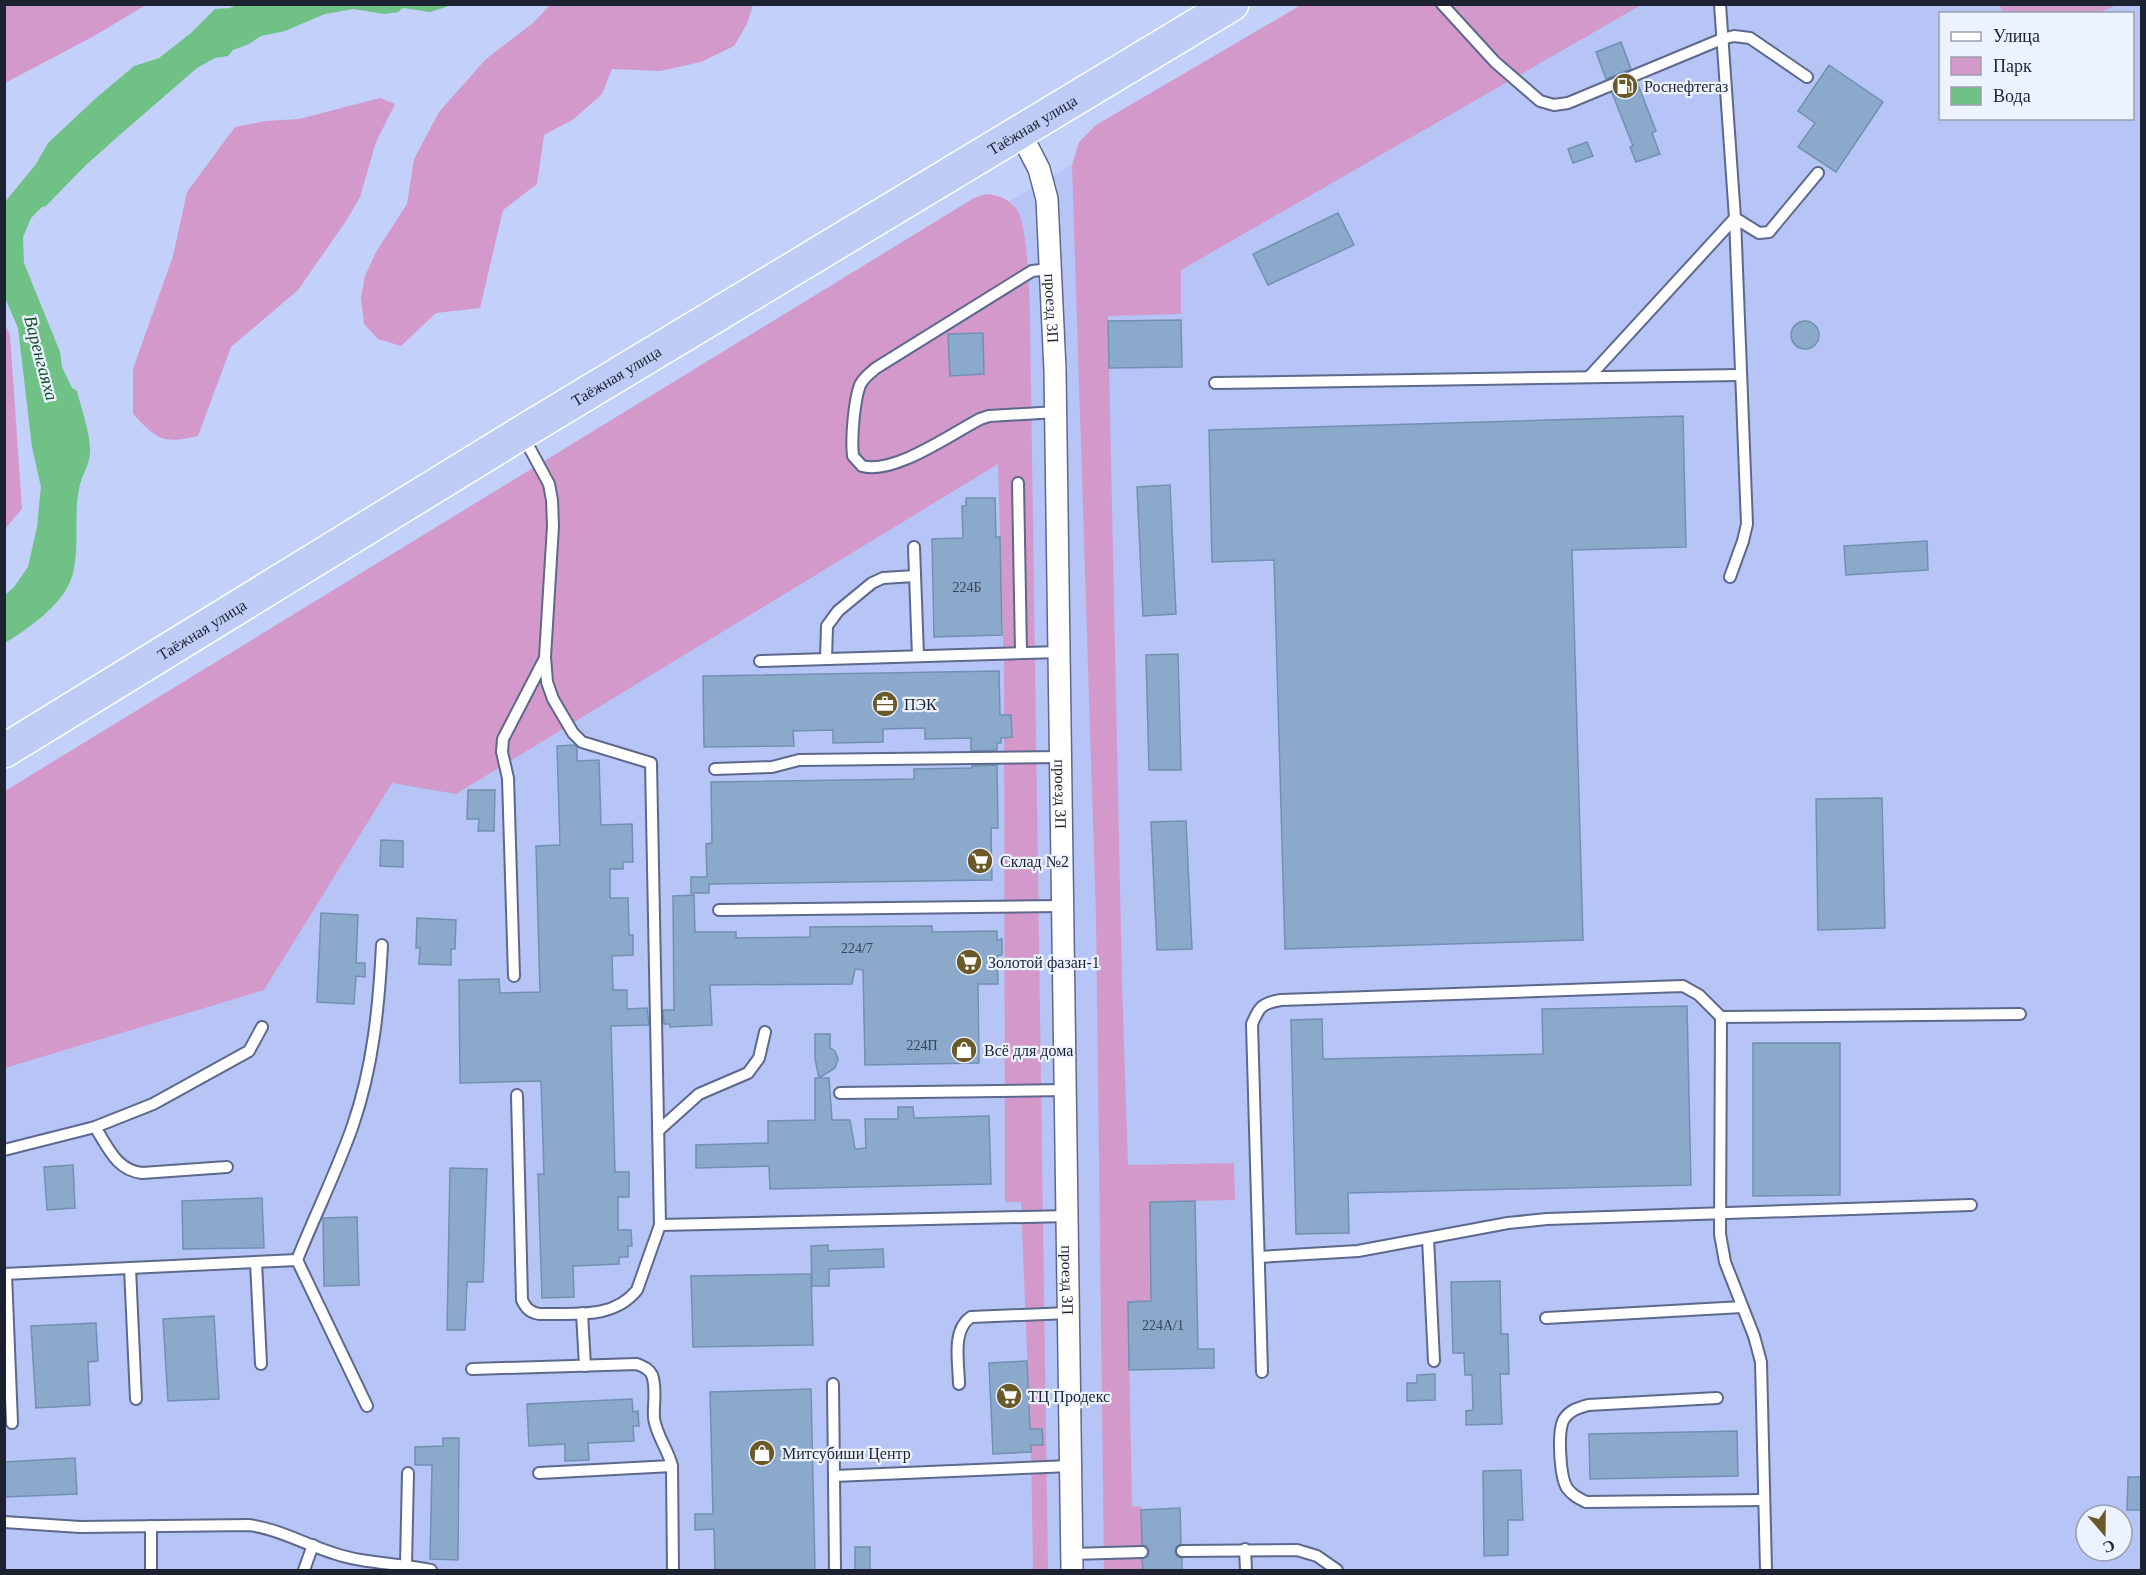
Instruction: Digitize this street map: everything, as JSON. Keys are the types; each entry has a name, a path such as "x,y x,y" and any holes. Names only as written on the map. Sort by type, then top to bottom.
{"highway":[{"name":"Таёжная улица","path":"4,751 521,433 1232,4"}],"street":[{"name":"проезд 3П","path":"1020,132 1044,183 1056,412 1071,1562"}],"lane":[{"path":"1442,4 1495,62 1540,101 1554,105 1568,103 1734,36 1750,38 1807,77"},
{"path":"1720,4 1735,218 1747,524 1730,577"},
{"path":"1735,218 1759,234 1769,232 1818,173"},
{"path":"1589,377 1735,218"},
{"path":"1050,269 1032,272 1015,281 876,368 865,378 860,386 857,401 853,456 862,466 880,468 906,459 980,418 1056,412"},
{"path":"1215,383 1741,375"},
{"path":"517,1095 522,1299 525,1307 538,1314 609,1310 630,1299 637,1290 660,1225 651,763 582,742 573,733 553,699 547,682 546,657 553,526 552,500 549,484 521,433"},
{"path":"1017,483 1021,653"},
{"path":"914,547 918,656"},
{"path":"826,659 827,626 838,611 872,583 883,578 915,576"},
{"path":"760,661 1060,652"},
{"path":"514,976 508,778 502,746 503,739 546,657"},
{"path":"715,769 772,767 799,760 1062,757"},
{"path":"719,910 1063,906"},
{"path":"367,1406 297,1260 342,1153 361,1097 378,1012 382,945"},
{"path":"1262,1372 1252,1024 1258,1010 1268,1002 1281,1000 1683,986 1699,995 1721,1017 1720,1234 1725,1262 1754,1336 1761,1362 1766,1570"},
{"path":"1721,1017 2020,1014"},
{"path":"4,1150 95,1126 153,1104 242,1056 249,1051 262,1027"},
{"path":"659,1130 699,1094 748,1073 759,1058 765,1032"},
{"path":"840,1093 1066,1090"},
{"path":"95,1126 120,1164 130,1171 142,1173 227,1167"},
{"path":"1259,1257 1350,1252 1508,1223 1547,1219 1971,1205"},
{"path":"660,1225 1068,1216"},
{"path":"1428,1238 1434,1361"},
{"path":"12,1424 5,1274 297,1260"},
{"path":"256,1262 261,1364"},
{"path":"130,1268 136,1399"},
{"path":"1546,1318 1742,1307"},
{"path":"582,1313 585,1366"},
{"path":"959,1384 958,1337 964,1321 971,1317 1069,1313"},
{"path":"472,1369 637,1364 645,1367 651,1373 653,1381 656,1429 672,1466 673,1570"},
{"path":"833,1384 835,1570"},
{"path":"1717,1398 1588,1405 1574,1409 1565,1419 1560,1430 1562,1473 1565,1486 1573,1495 1586,1502 1764,1500"},
{"path":"539,1473 672,1466"},
{"path":"834,1476 1071,1466"},
{"path":"406,1564 408,1473"},
{"path":"4,1522 57,1526 249,1525 269,1527 351,1558 406,1564 431,1570"},
{"path":"151,1526 151,1570"},
{"path":"304,1570 313,1545"},
{"path":"1245,1549 1246,1570"},
{"path":"1182,1551 1298,1550 1317,1556 1337,1570"},
{"path":"1071,1562 1142,1552"}],"shaded area":[{"path":"1340,5 2141,5 2141,1570 5,1570 5,819 978,220"}],"green space":[{"path":"5,4 146,5 94,36 5,83"},
{"path":"551,4 753,5 747,24 734,46 701,62 660,71 612,69 602,94 574,119 544,135 537,184 503,210 480,308 436,313 401,346 378,339 364,324 361,298 365,276 376,252 407,204 414,159 439,112 486,59 533,23"},
{"path":"1301,5 1641,5 1181,270 1181,314 1108,316 1128,1165 1234,1163 1235,1200 1150,1202 1151,1301 1128,1302 1132,1506 1141,1507 1143,1570 1104,1570 1096,917 1072,165 1079,142 1096,125"},
{"path":"1999,5 2117,5 2100,12 2002,12"},
{"path":"380,98 395,104 376,142 360,197 298,290 231,347 198,436 176,440 161,438 149,430 133,414 133,369 173,256 187,192 235,127 265,121 299,119"},
{"path":"986,194 1003,198 1017,210 1022,222 1028,266 1048,1570 1033,1570 1031,1452 1021,1202 1005,1202 1004,671 998,464 456,794 392,783 264,990 5,1068 5,791 974,198"},
{"path":"4,322 10,335 22,509 5,529"}],"water":[{"name":"Варенгаяха","path":"238,4 452,5 430,12 403,8 398,12 385,14 353,9 325,14 285,31 261,36 233,50 228,56 215,58 197,68 115,139 31,218 23,237 24,263 60,352 62,367 72,388 77,391 89,435 90,455 77,501 76,556 70,582 58,601 44,615 5,643 5,595 14,587 28,567 37,527 41,487 32,447 18,328 5,298 5,202 36,164 48,143 95,99 134,66 159,58 191,33 215,9 230,8"}],"building":[{"path":"1621,42 1631,69 1606,79 1596,52"},
{"path":"1829,65 1883,102 1836,172 1798,147 1815,123 1798,111"},
{"path":"1637,82 1656,131 1652,133 1660,154 1636,162 1630,147 1633,146 1612,93"},
{"path":"1587,142 1593,156 1573,163 1568,149"},
{"path":"1338,213 1354,245 1268,285 1253,254"},
{"path":"1181,320 1182,367 1109,368 1108,321"},
{"path":"1805,321 1815,325 1819,335 1815,345 1805,349 1795,345 1791,335 1795,325"},
{"path":"983,333 984,374 950,376 948,334"},
{"path":"1683,416 1686,547 1572,550 1583,940 1285,949 1274,560 1212,562 1209,430"},
{"path":"1170,485 1176,614 1143,616 1137,487"},
{"path":"966,498 995,498 996,537 1000,537 1002,635 934,637 932,539 963,538 962,506 966,506"},
{"path":"1927,541 1928,570 1846,575 1844,546"},
{"path":"1178,654 1181,770 1149,770 1146,655"},
{"path":"999,671 1000,715 1011,715 1012,737 1001,738 1001,743 997,743 997,750 971,751 971,738 925,739 925,728 883,729 883,742 833,743 833,730 793,731 794,746 704,747 703,676"},
{"path":"574,745 577,747 577,761 599,760 601,825 632,824 633,862 623,862 623,869 610,869 610,898 628,898 629,935 633,935 633,955 612,956 613,990 627,990 627,1009 647,1008 649,1025 611,1026 615,1172 629,1172 629,1197 618,1197 618,1230 631,1230 632,1246 628,1246 628,1257 619,1257 619,1264 573,1266 574,1297 542,1298 538,1174 544,1174 541,1081 460,1083 459,980 499,979 500,993 540,992 536,846 560,845 557,746"},
{"path":"997,765 998,828 991,828 992,880 709,884 709,893 691,893 691,877 707,877 706,844 712,843 711,782 914,779 914,769"},
{"path":"468,790 495,790 494,831 478,831 479,819 467,819"},
{"path":"1882,798 1885,928 1818,930 1816,799"},
{"path":"1186,821 1192,949 1157,950 1151,822"},
{"path":"381,840 403,841 403,867 380,866"},
{"path":"694,895 695,932 736,932 736,938 810,937 810,927 932,926 932,932 997,931 997,940 1002,939 1002,955 997,956 998,984 978,984 979,1063 865,1065 863,970 855,969 852,984 710,985 712,1025 670,1027 670,1024 664,1024 663,1010 674,1010 673,896"},
{"path":"321,913 358,915 356,963 365,963 365,977 356,976 354,1004 317,1002"},
{"path":"417,918 456,920 455,949 451,949 451,965 419,964 420,948 416,948"},
{"path":"1687,1006 1691,1185 1348,1193 1349,1233 1296,1234 1291,1020 1322,1019 1323,1059 1543,1054 1542,1009"},
{"path":"815,1034 830,1034 830,1048 835,1051 838,1059 835,1068 819,1078 815,1059"},
{"path":"1753,1043 1840,1043 1840,1195 1753,1196"},
{"path":"815,1078 829,1078 832,1120 850,1120 855,1149 866,1148 865,1119 898,1119 898,1107 913,1107 914,1118 989,1116 991,1184 770,1189 769,1166 696,1168 696,1145 768,1143 768,1121 815,1120"},
{"path":"73,1165 75,1208 47,1210 44,1167"},
{"path":"450,1168 487,1169 483,1282 467,1282 465,1330 447,1330"},
{"path":"262,1198 264,1248 183,1249 182,1201"},
{"path":"1195,1201 1198,1349 1214,1349 1214,1368 1129,1370 1128,1302 1151,1301 1150,1202"},
{"path":"357,1217 359,1285 324,1286 323,1218"},
{"path":"828,1245 828,1251 883,1249 884,1267 829,1269 829,1286 812,1286 811,1246"},
{"path":"811,1274 813,1345 693,1347 691,1276"},
{"path":"1500,1281 1501,1334 1508,1334 1509,1374 1500,1374 1502,1424 1466,1425 1466,1411 1473,1410 1472,1375 1465,1375 1464,1353 1453,1353 1451,1282"},
{"path":"214,1316 219,1399 168,1401 163,1319"},
{"path":"96,1323 98,1361 88,1362 90,1405 36,1408 31,1326"},
{"name":"ТЦ Продекс","path":"1027,1361 1030,1429 1042,1429 1043,1445 1031,1445 1031,1452 993,1454 989,1363"},
{"path":"1435,1374 1435,1400 1407,1401 1407,1383 1417,1383 1417,1375"},
{"name":"Митсубиши Центр","path":"811,1389 815,1570 715,1570 714,1529 695,1530 695,1514 713,1514 710,1392"},
{"path":"632,1399 633,1412 638,1411 639,1426 633,1426 634,1441 588,1443 589,1460 565,1461 565,1444 529,1446 527,1404"},
{"path":"1737,1431 1738,1476 1590,1479 1589,1434"},
{"path":"443,1438 459,1438 458,1560 430,1559 432,1465 415,1465 415,1447 443,1446"},
{"path":"75,1458 77,1494 4,1497 4,1462"},
{"path":"1521,1470 1523,1520 1508,1520 1508,1555 1484,1556 1483,1471"},
{"path":"2128,1477 2142,1477 2142,1510 2134,1510 2134,1503 2127,1503"},
{"path":"1180,1508 1181,1544 1176,1547 1175,1552 1178,1557 1182,1558 1182,1570 1143,1570 1142,1559 1148,1556 1149,1551 1146,1546 1142,1545 1141,1510"},
{"path":"855,1547 870,1547 870,1570 855,1570"}],"place":[{"name":"Роснефтегаз","path":"1625,86"},
{"name":"ПЭК","path":"885,704"},
{"name":"Склад №2","path":"980,861"},
{"name":"Золотой фазан-1","path":"969,962"},
{"name":"Всё для дома","path":"964,1050"},
{"name":"ТЦ Продекс","path":"1009,1396"},
{"name":"Митсубиши Центр","path":"762,1453"}]}
